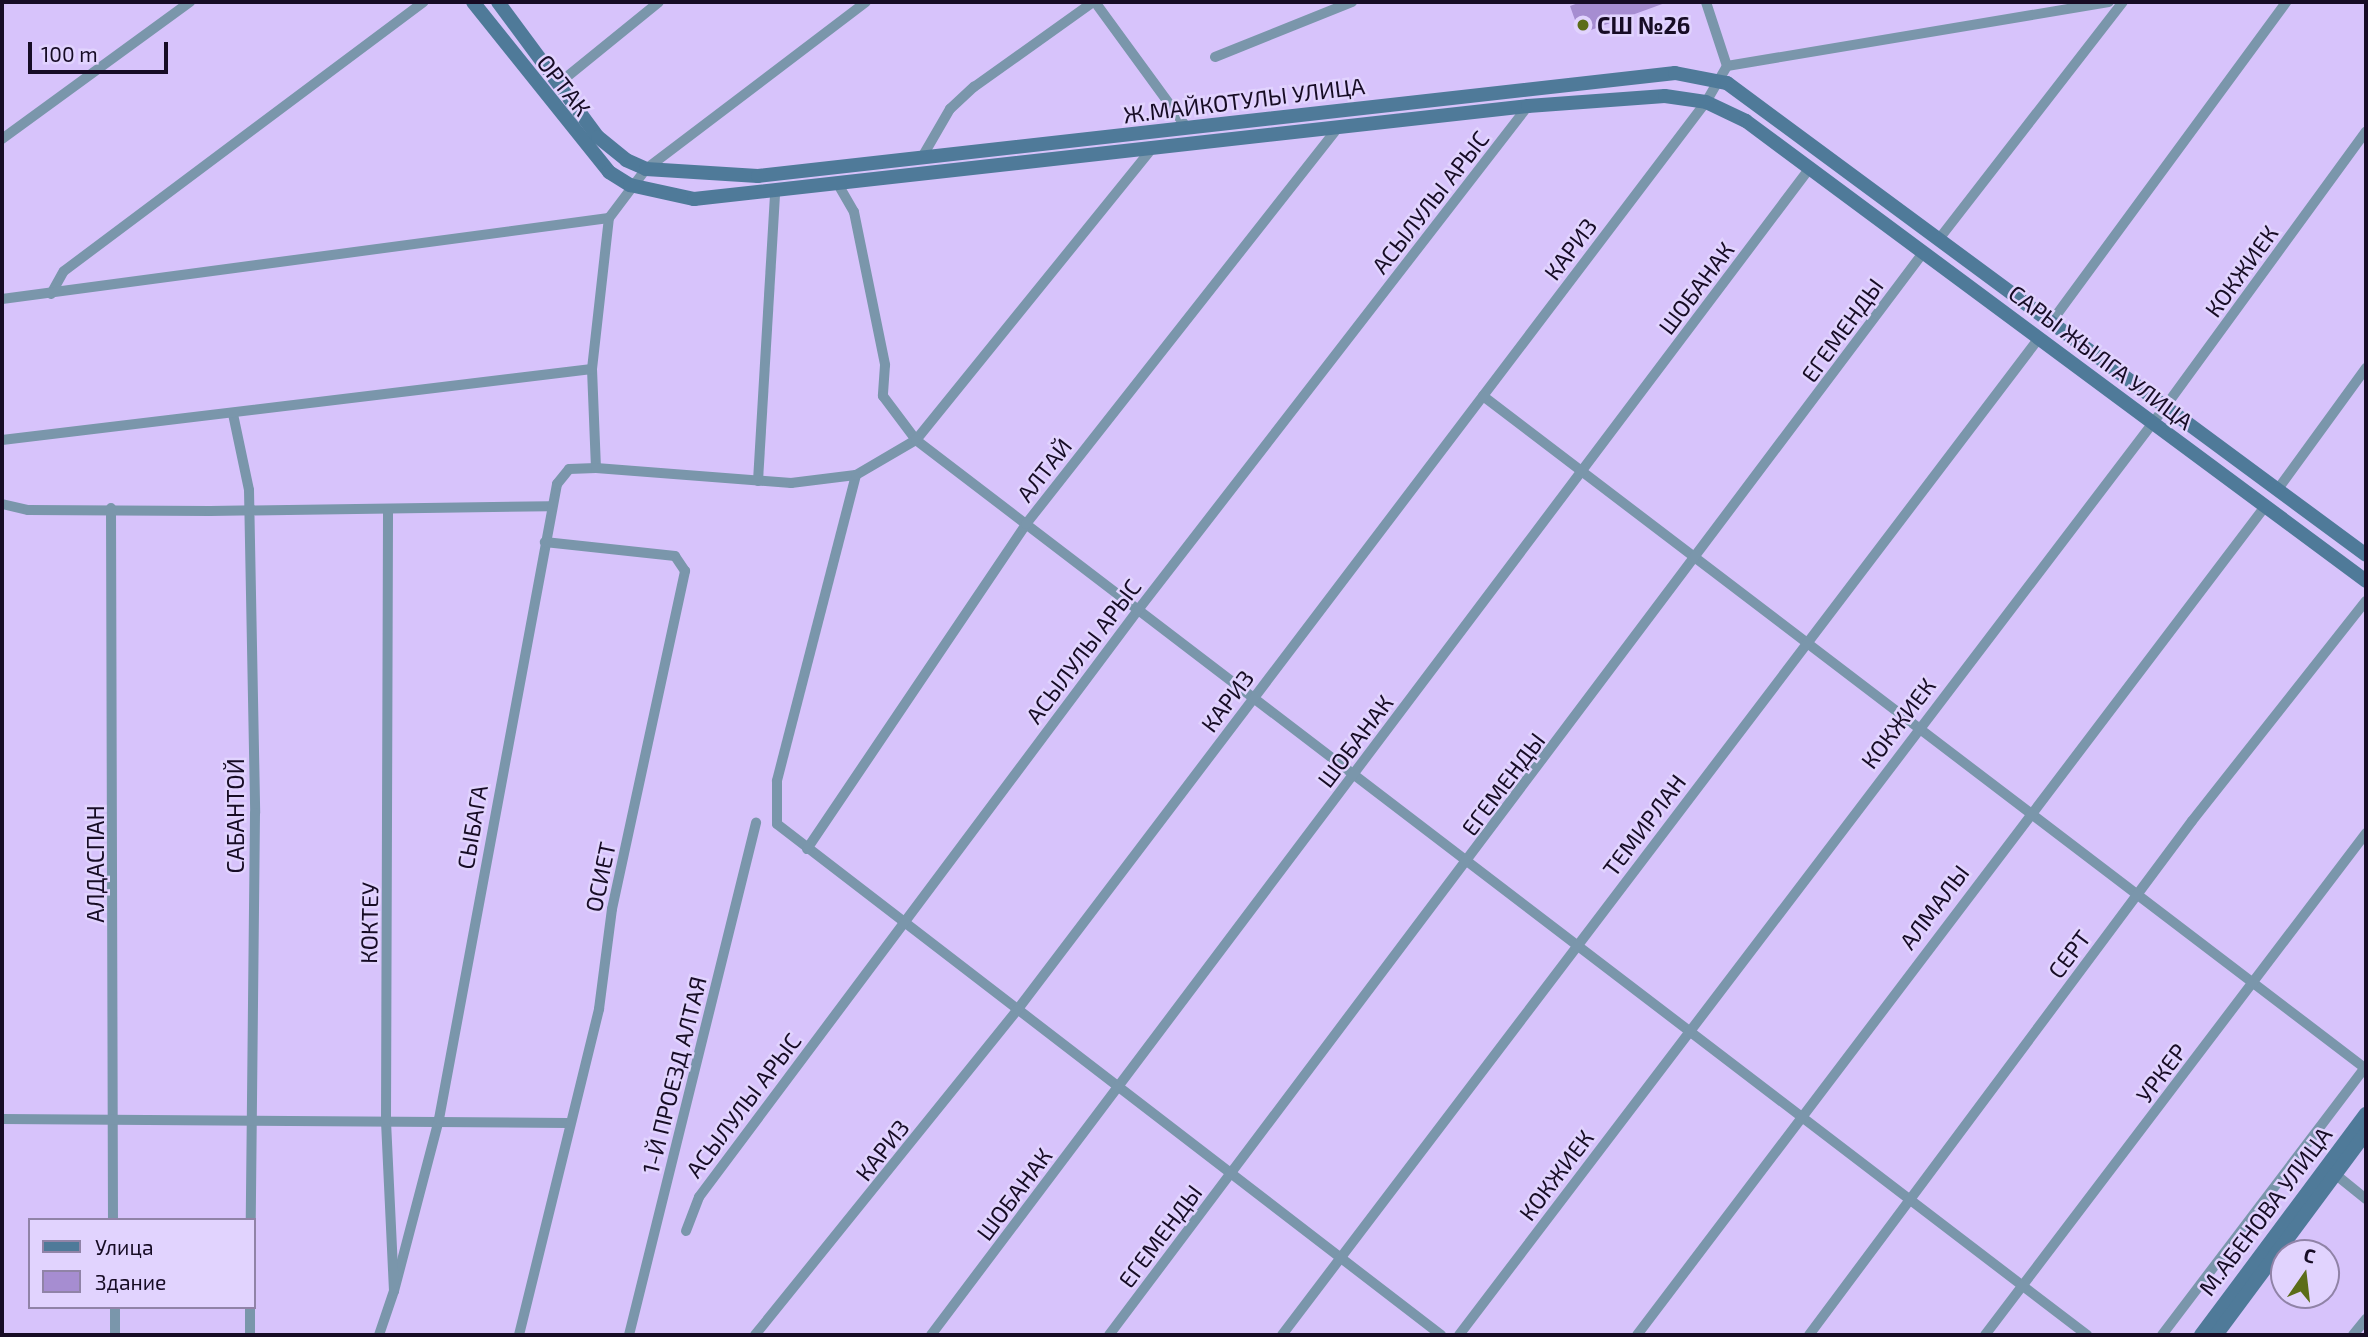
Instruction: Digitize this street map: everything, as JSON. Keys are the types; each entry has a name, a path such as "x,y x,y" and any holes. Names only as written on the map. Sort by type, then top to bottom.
{"street":[{"path":"2,139 190,2"},
{"path":"51,294 64,271 139,212 424,2"},
{"name":"ОРТАК","path":"473,2 586,150 630,185"},
{"name":"ОРТАК","path":"498,2 598,137 646,169"},
{"path":"558,84 659,2"},
{"path":"596,468 592,369 609,218 630,185 646,169 866,2"},
{"path":"921,161 950,109 974,87 1094,2 1187,128"},
{"path":"1215,57 1352,2"},
{"path":"1704,2 1727,66 2109,2"},
{"path":"1939,239 2123,2"},
{"path":"2052,321 2286,2"},
{"name":"КАРИЗ","path":"755,1335 1018,1009 1706,102 1727,66"},
{"name":"Ж.МАЙКОТУЛЫ УЛИЦА","path":"646,169 758,176 921,161 1675,73 1720,82 1824,153"},
{"name":"Ж.МАЙКОТУЛЫ УЛИЦА","path":"630,185 694,199 775,194 1335,132 1528,106 1665,96 1706,102 1746,121 1809,169"},
{"name":"АСЫЛУЛЫ АРЫС","path":"686,1231 699,1197 1138,610 1528,106"},
{"name":"КОКЖИЕК","path":"1459,1335 1917,729 2165,407 2366,131"},
{"name":"АЛТАЙ","path":"807,849 1026,524 1335,132"},
{"path":"1062,145 1065,162"},
{"path":"2,504 28,510 247,506 388,509 549,506 569,469 596,468 758,481 856,475 916,440 1149,152"},
{"name":"САРЫ ЖЫЛГА УЛИЦА","path":"1824,153 2366,555"},
{"name":"САРЫ ЖЫЛГА УЛИЦА","path":"1809,169 2366,581"},
{"name":"ШОБАНАК","path":"931,1335 1809,169"},
{"path":"839,187 854,212 885,365 883,396 916,440 2087,1335"},
{"path":"758,481 775,194"},
{"path":"2,299 609,218"},
{"name":"ЕГЕМЕНДЫ","path":"1109,1335 1698,558 1923,253"},
{"name":"ТЕМИРЛАН","path":"1282,1335 1577,947 1804,642 2039,338"},
{"path":"2278,489 2366,368"},
{"path":"2,440 592,369"},
{"path":"1483,396 2136,896 2366,1068 2162,1335"},
{"name":"САБАНТОЙ","path":"233,414 249,490 247,506 255,813 251,1218"},
{"path":"856,475 777,781 777,824 1441,1335"},
{"name":"АЛМАЛЫ","path":"1637,1335 2028,813 2266,505"},
{"name":"СЫБАГА","path":"394,1292 439,1119 545,542 549,506"},
{"name":"АЛДАСПАН","path":"111,508 113,1218"},
{"name":"КОКТЕУ","path":"379,1335 394,1292 386,1120 388,509"},
{"name":"ОСИЕТ","path":"519,1335 568,1123 598,1009 611,909 685,571 675,556 545,542"},
{"name":"СЕРТ","path":"1809,1335 2136,896 2366,601"},
{"name":"1-Й ПРОЕЗД АЛТАЯ","path":"629,1335 756,823"},
{"name":"УРКЕР","path":"1985,1335 2366,833"},
{"name":"М.АБЕНОВА УЛИЦА","path":"2201,1335 2366,1114"},
{"path":"2,1119 112,1116 568,1123"},
{"name":"М.АБЕНОВА УЛИЦА","path":"2216,1335 2366,1133"},
{"path":"2335,1174 2366,1199"},
{"path":"115,1309 115,1335"},
{"path":"250,1309 250,1335"},
{"path":"2353,1335 2366,1319"}],"building":[{"path":"1581,2 1665,3 1580,34 1570,6"}],"place":[{"name":"СШ №26","path":"1583,25"}]}
